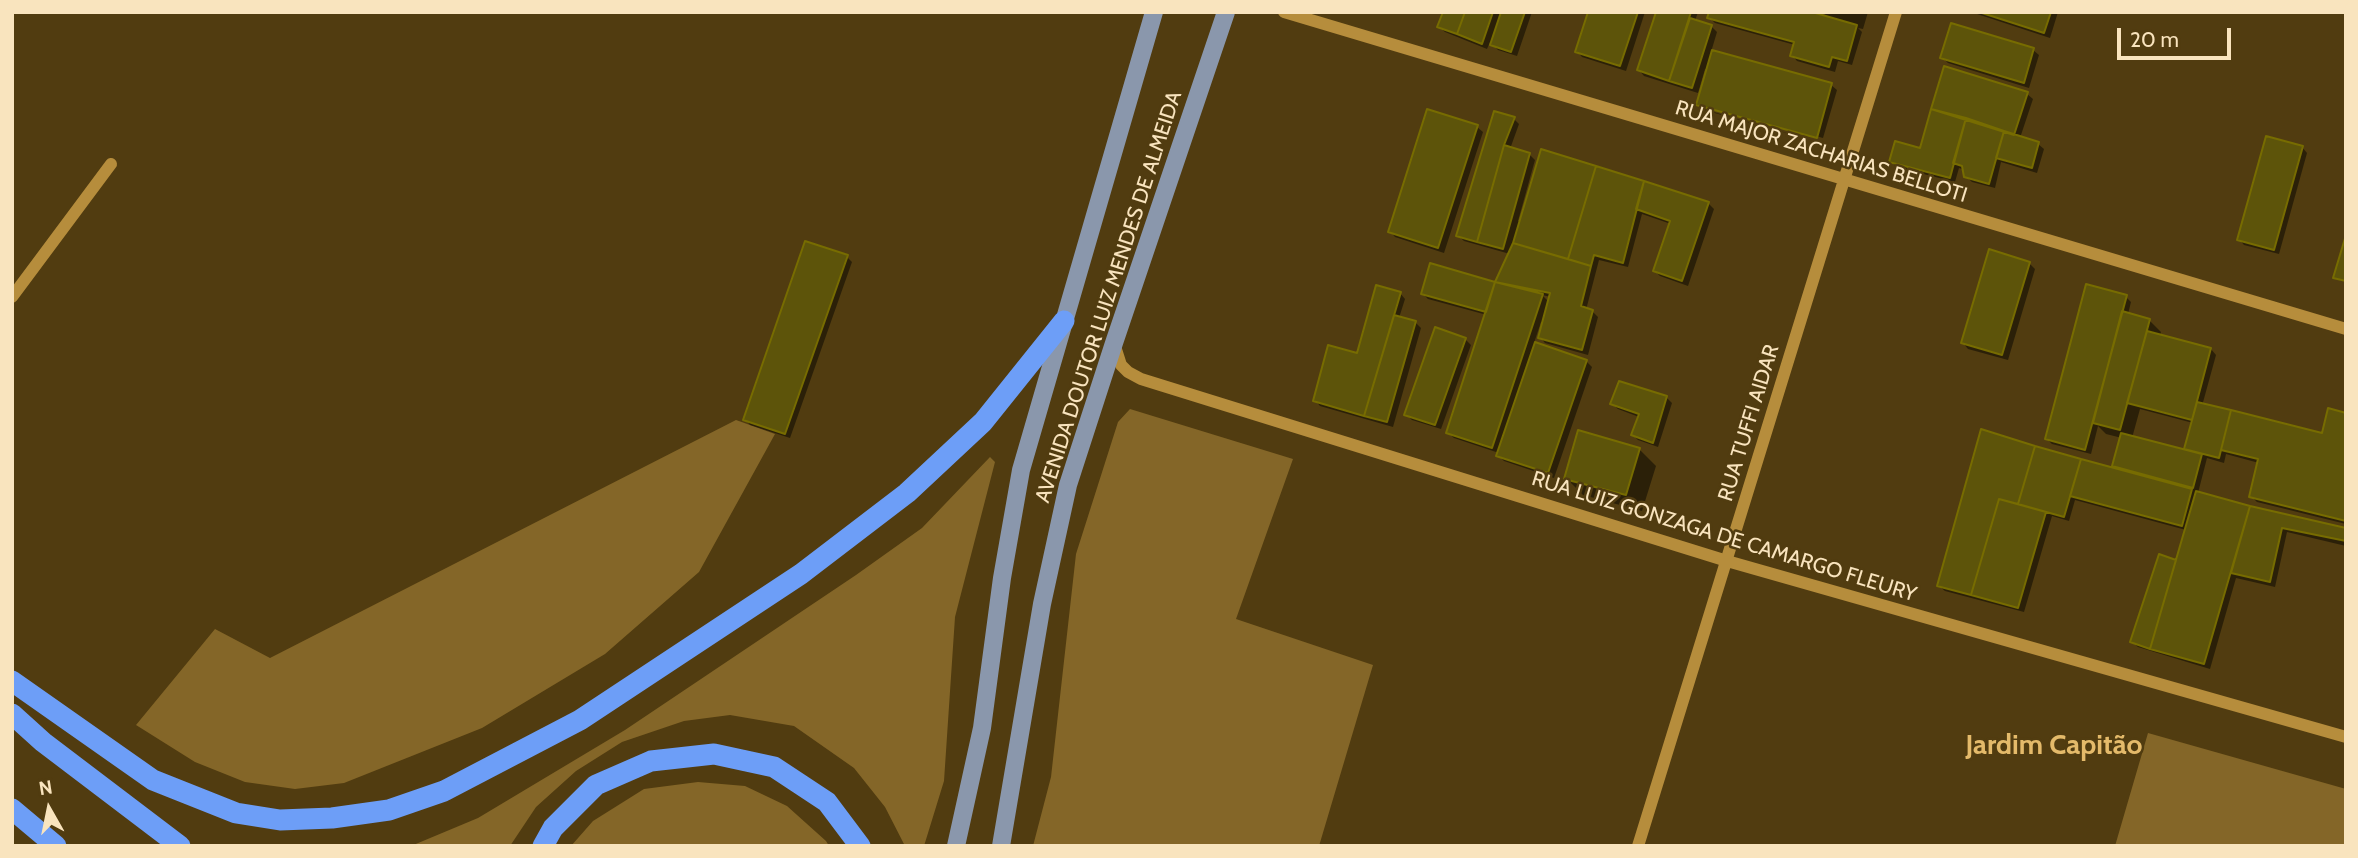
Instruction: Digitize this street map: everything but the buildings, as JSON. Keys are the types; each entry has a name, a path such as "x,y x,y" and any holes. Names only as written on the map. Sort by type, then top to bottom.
{"highway":[{"path":"12,681 153,780 236,813 280,820 332,818 389,810 444,792 580,720 801,574 908,493 983,422 1064,321"},
{"path":"12,714 43,742 180,846"},
{"path":"543,846 553,828 596,785 652,761 714,754 774,767 827,803 860,846"},
{"path":"12,809 56,846"}],"main road":[{"name":"AVENIDA DOUTOR LUIZ MENDES DE ALMEIDA","path":"956,846 982,728 1002,578 1021,470 1154,12"},
{"name":"AVENIDA DOUTOR LUIZ MENDES DE ALMEIDA","path":"1001,846 1042,604 1068,485 1226,12"}],"street":[{"name":"RUA MAJOR ZACHARIAS BELLOTI","path":"1284,12 2346,329"},
{"name":"RUA TUFFI AIDAR","path":"1638,846 1896,12"},
{"path":"12,298 111,164"},
{"name":"RUA LUIZ GONZAGA DE CAMARGO FLEURY","path":"1114,343 1121,365 1140,379 1727,561 2346,737"}],"shaded area":[{"path":"1130,409 1293,459 1236,619 1373,665 1319,846 1033,846 1051,777 1076,554 1118,422"},
{"path":"736,420 775,434 699,572 605,654 482,728 344,783 295,789 245,782 195,762 136,725 215,629 270,658"},
{"path":"990,457 995,462 955,617 944,781 924,846 905,846 885,807 854,768 794,726 730,715 684,721 622,742 576,771 536,807 510,846 411,846 478,818 625,730 856,575 922,528"},
{"path":"2148,733 2346,789 2346,846 2115,846"},
{"path":"698,782 745,786 787,806 829,846 571,846 593,821 644,789"}],"district":[{"name":"Jardim Capitão","path":"2054,746"}]}
